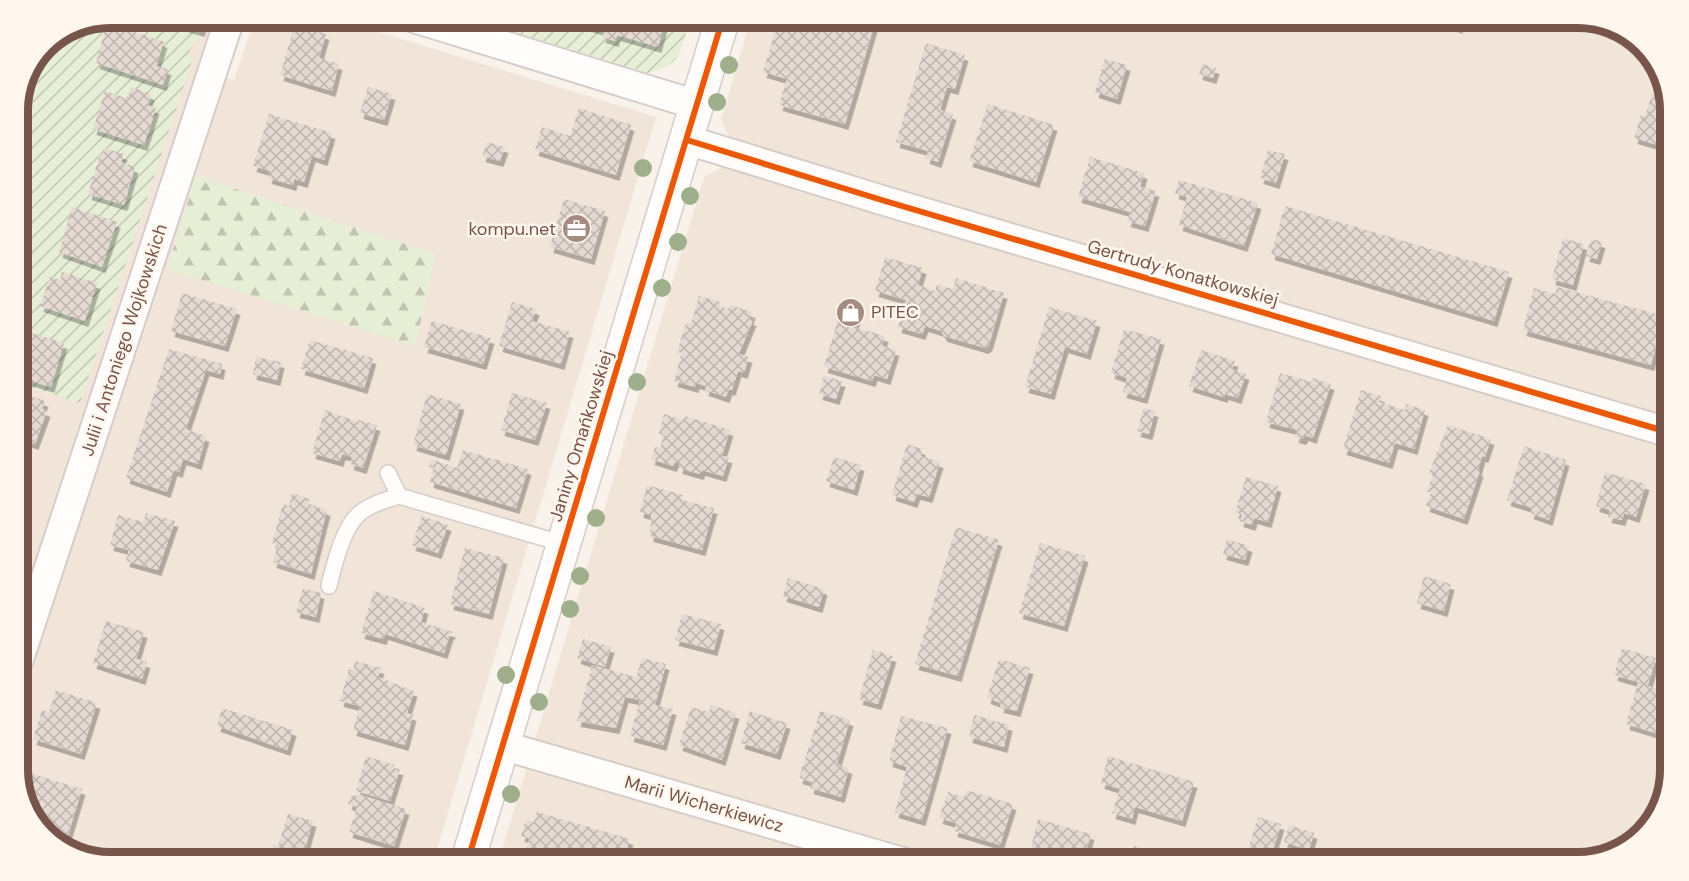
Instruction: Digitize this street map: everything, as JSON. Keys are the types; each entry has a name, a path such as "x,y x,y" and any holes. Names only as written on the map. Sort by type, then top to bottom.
{"street":[{"name":"Julii i Antoniego Wojkowskich","path":"29,629 227,28"},
{"path":"447,28 698,105"},
{"name":"Janiny Omańkowskiej","path":"470,853 720,28"},
{"name":"Gertrudy Konatkowskiej","path":"687,140 885,201 1660,430"},
{"name":"Marii Wicherkiewicz","path":"501,745 872,853"}],"lane":[{"path":"388,473 399,496"},
{"path":"329,586 339,548 359,514 382,501 399,496 564,544"}],"shaded area":[{"path":"212,28 210,73 234,80 252,28 366,28 656,117 436,853 111,853 84,848 65,839 42,816 33,797 29,775 29,106 31,90 37,74 46,61 70,40 95,30"},
{"path":"748,28 1578,28 1605,33 1624,42 1647,65 1656,84 1660,106 1660,770 1656,797 1647,816 1624,839 1615,844 1578,853 501,853 704,177 720,168 729,136 721,120"}],"green space":[{"path":"111,28 203,28 198,41 194,41 188,55 193,58 80,403 29,387 29,106 31,90 37,74 46,61 57,49 79,35"},
{"path":"500,28 687,28 682,47 674,61 660,70 648,73"},
{"path":"196,176 436,254 415,346 167,269"}],"building":[{"path":"122,28 164,42 156,66 168,69 163,85 96,63 105,29"},
{"path":"294,28 307,28 326,34 319,58 339,64 332,91 280,75"},
{"path":"594,28 663,28 658,47 617,35 615,41 602,37 604,31"},
{"path":"776,28 873,28 845,124 779,105 787,79 763,72"},
{"path":"926,43 965,55 955,89 947,87 940,110 953,114 938,162 926,158 928,151 896,142"},
{"path":"1105,59 1127,65 1117,99 1095,92"},
{"path":"1202,64 1216,68 1213,78 1199,74"},
{"path":"131,87 151,94 148,105 156,108 144,145 93,129 105,91 128,99"},
{"path":"368,87 392,94 384,120 360,113"},
{"path":"1652,94 1659,96 1660,146 1634,138 1641,115 1645,116"},
{"path":"988,104 1054,125 1036,182 969,161"},
{"path":"579,108 631,125 616,175 535,150 542,127 570,136"},
{"path":"269,114 332,133 324,160 312,156 304,182 294,179 293,185 268,178 270,171 253,166"},
{"path":"487,142 505,147 500,161 482,156"},
{"path":"104,148 124,154 121,162 135,167 124,205 88,194 100,154 102,155"},
{"path":"1268,150 1285,154 1276,183 1260,178"},
{"path":"1090,157 1144,173 1140,187 1156,191 1145,226 1127,221 1130,212 1078,197"},
{"path":"1179,180 1258,203 1244,246 1179,225 1187,197 1175,193"},
{"name":"kompu.net","path":"564,199 605,211 591,259 550,247"},
{"path":"1285,206 1509,272 1494,321 1271,254"},
{"path":"72,207 117,222 102,267 59,252"},
{"path":"1563,238 1584,244 1573,285 1552,279"},
{"path":"1591,239 1602,242 1597,259 1586,256"},
{"path":"885,257 923,268 918,285 935,291 937,285 953,289 956,278 1004,293 989,345 985,348 944,336 941,331 925,326 922,334 898,327 906,300 875,291"},
{"path":"62,272 97,283 85,321 40,306 50,277 60,280"},
{"path":"1557,287 1660,315 1660,331 1651,365 1523,330 1534,288 1555,294"},
{"path":"182,293 237,309 225,346 171,331"},
{"path":"699,296 721,302 719,306 729,309 730,305 752,312 750,319 753,320 739,354 749,357 744,373 738,371 732,390 729,389 726,397 705,390 706,386 696,383 695,387 674,381 682,353 677,352 686,323 691,324"},
{"path":"512,302 536,309 532,321 570,332 561,364 499,346"},
{"path":"843,303 860,308 854,327 885,336 882,346 896,350 887,379 874,375 872,381 824,367"},
{"path":"1049,307 1097,321 1087,354 1065,347 1051,394 1025,387"},
{"path":"432,321 491,338 483,364 424,347"},
{"path":"1124,329 1161,339 1144,398 1123,392 1127,378 1111,373"},
{"path":"29,332 64,343 51,387 29,380"},
{"path":"310,340 373,358 364,388 301,369"},
{"path":"169,349 222,364 220,374 206,370 186,429 206,436 198,464 183,459 179,472 174,470 167,492 126,478"},
{"path":"1201,350 1235,361 1232,369 1246,374 1238,398 1225,394 1224,397 1189,386"},
{"path":"256,357 281,362 277,380 253,374"},
{"path":"1280,373 1312,382 1313,378 1331,384 1313,438 1305,435 1303,439 1295,437 1297,430 1266,422"},
{"path":"824,376 842,381 836,399 819,394"},
{"path":"1361,390 1381,396 1379,402 1405,410 1406,404 1425,410 1414,449 1395,443 1389,463 1343,449"},
{"path":"512,393 547,403 535,440 501,430"},
{"path":"427,394 461,404 446,455 413,445"},
{"path":"29,395 45,401 42,409 47,411 35,444 29,442"},
{"path":"1144,408 1155,411 1149,434 1137,431"},
{"path":"325,410 358,422 358,420 377,425 363,468 350,464 352,457 342,454 340,461 312,453"},
{"path":"664,414 683,420 685,416 730,430 722,456 729,457 723,476 702,470 700,474 679,468 680,463 675,462 673,466 651,459 655,447 660,448 664,435 659,434"},
{"path":"1448,425 1491,439 1485,457 1482,456 1478,470 1480,471 1464,519 1426,506 1431,493 1427,491 1433,475 1429,473"},
{"path":"907,444 922,449 921,456 940,462 929,497 917,494 914,502 892,495"},
{"path":"1524,446 1566,460 1549,520 1530,513 1532,508 1507,500"},
{"path":"463,450 528,469 516,508 430,482 434,468 429,467 431,459 457,468"},
{"path":"834,457 861,465 854,490 826,481"},
{"path":"1605,472 1646,484 1636,517 1624,513 1622,520 1608,517 1610,510 1596,506"},
{"path":"1246,477 1278,486 1268,522 1254,518 1252,525 1240,521 1242,514 1235,513"},
{"path":"647,485 683,495 682,500 714,508 702,550 650,536 651,515 640,512"},
{"path":"292,493 309,499 308,504 327,510 311,574 273,562 278,545 272,543 283,504 289,506"},
{"path":"146,513 175,521 158,570 126,561 129,550 110,545 118,515 143,522"},
{"path":"422,516 448,525 438,553 412,545"},
{"path":"956,527 999,540 958,676 915,664"},
{"path":"1227,539 1249,546 1245,560 1223,554"},
{"path":"1040,543 1085,556 1064,626 1019,613"},
{"path":"465,548 504,558 489,614 450,604"},
{"path":"1424,576 1451,584 1444,611 1417,603"},
{"path":"788,578 824,589 819,607 783,596"},
{"path":"303,588 321,593 316,617 296,612"},
{"path":"374,591 425,608 421,622 453,632 450,634 444,653 385,634 383,639 361,633"},
{"path":"682,614 721,624 714,650 675,640"},
{"path":"106,621 144,632 136,659 147,662 142,679 93,663"},
{"path":"583,639 611,647 605,667 577,658"},
{"path":"1622,648 1656,658 1648,685 1614,675"},
{"path":"873,650 893,656 878,704 859,699"},
{"path":"642,658 666,664 655,705 673,709 663,745 630,736 640,700 625,697 616,728 577,721 592,665 636,677"},
{"path":"999,659 1030,668 1017,711 1000,707 1001,703 987,698"},
{"path":"355,661 381,668 378,677 414,691 407,713 413,715 405,745 353,730 360,706 340,701 349,669 353,670"},
{"path":"1638,683 1660,690 1660,735 1626,724"},
{"path":"56,690 97,703 81,754 33,739 42,710 49,712"},
{"path":"711,705 736,713 722,760 679,745 691,707 709,712"},
{"path":"222,708 293,730 287,750 217,726"},
{"path":"750,711 787,723 777,754 741,743"},
{"path":"820,711 850,720 837,764 849,768 841,797 810,788 812,782 799,778"},
{"path":"974,715 1009,725 1004,747 969,737"},
{"path":"901,716 948,728 922,820 895,812 907,767 889,761"},
{"path":"366,756 400,769 390,801 356,791"},
{"path":"1108,756 1127,762 1122,783 1128,762 1194,782 1182,821 1135,807 1132,819 1112,813 1120,789 1101,783"},
{"path":"30,773 82,789 68,835 61,833 60,835 42,816 33,797"},
{"path":"966,790 1013,804 1000,845 954,831 956,823 939,818 948,792 964,797"},
{"path":"361,795 406,809 394,846 349,832 357,807 348,804 351,796"},
{"path":"537,812 630,839 626,853 536,853 526,850 529,838 521,836 526,820 534,822"},
{"path":"288,814 313,821 305,849 297,847 295,853 272,853 274,844 278,846"},
{"path":"1258,817 1281,824 1272,853 1247,853"},
{"path":"1038,819 1091,834 1086,853 1030,853"},
{"path":"1289,825 1314,833 1309,850 1284,842"},
{"path":"1134,846 1158,853 1132,853"}],"cycle path":[{"path":"470,853 720,28"},
{"path":"687,140 885,201 1660,430"}],"place":[{"name":"kompu.net","path":"577,229"},
{"name":"PITEC","path":"850,312"}]}
